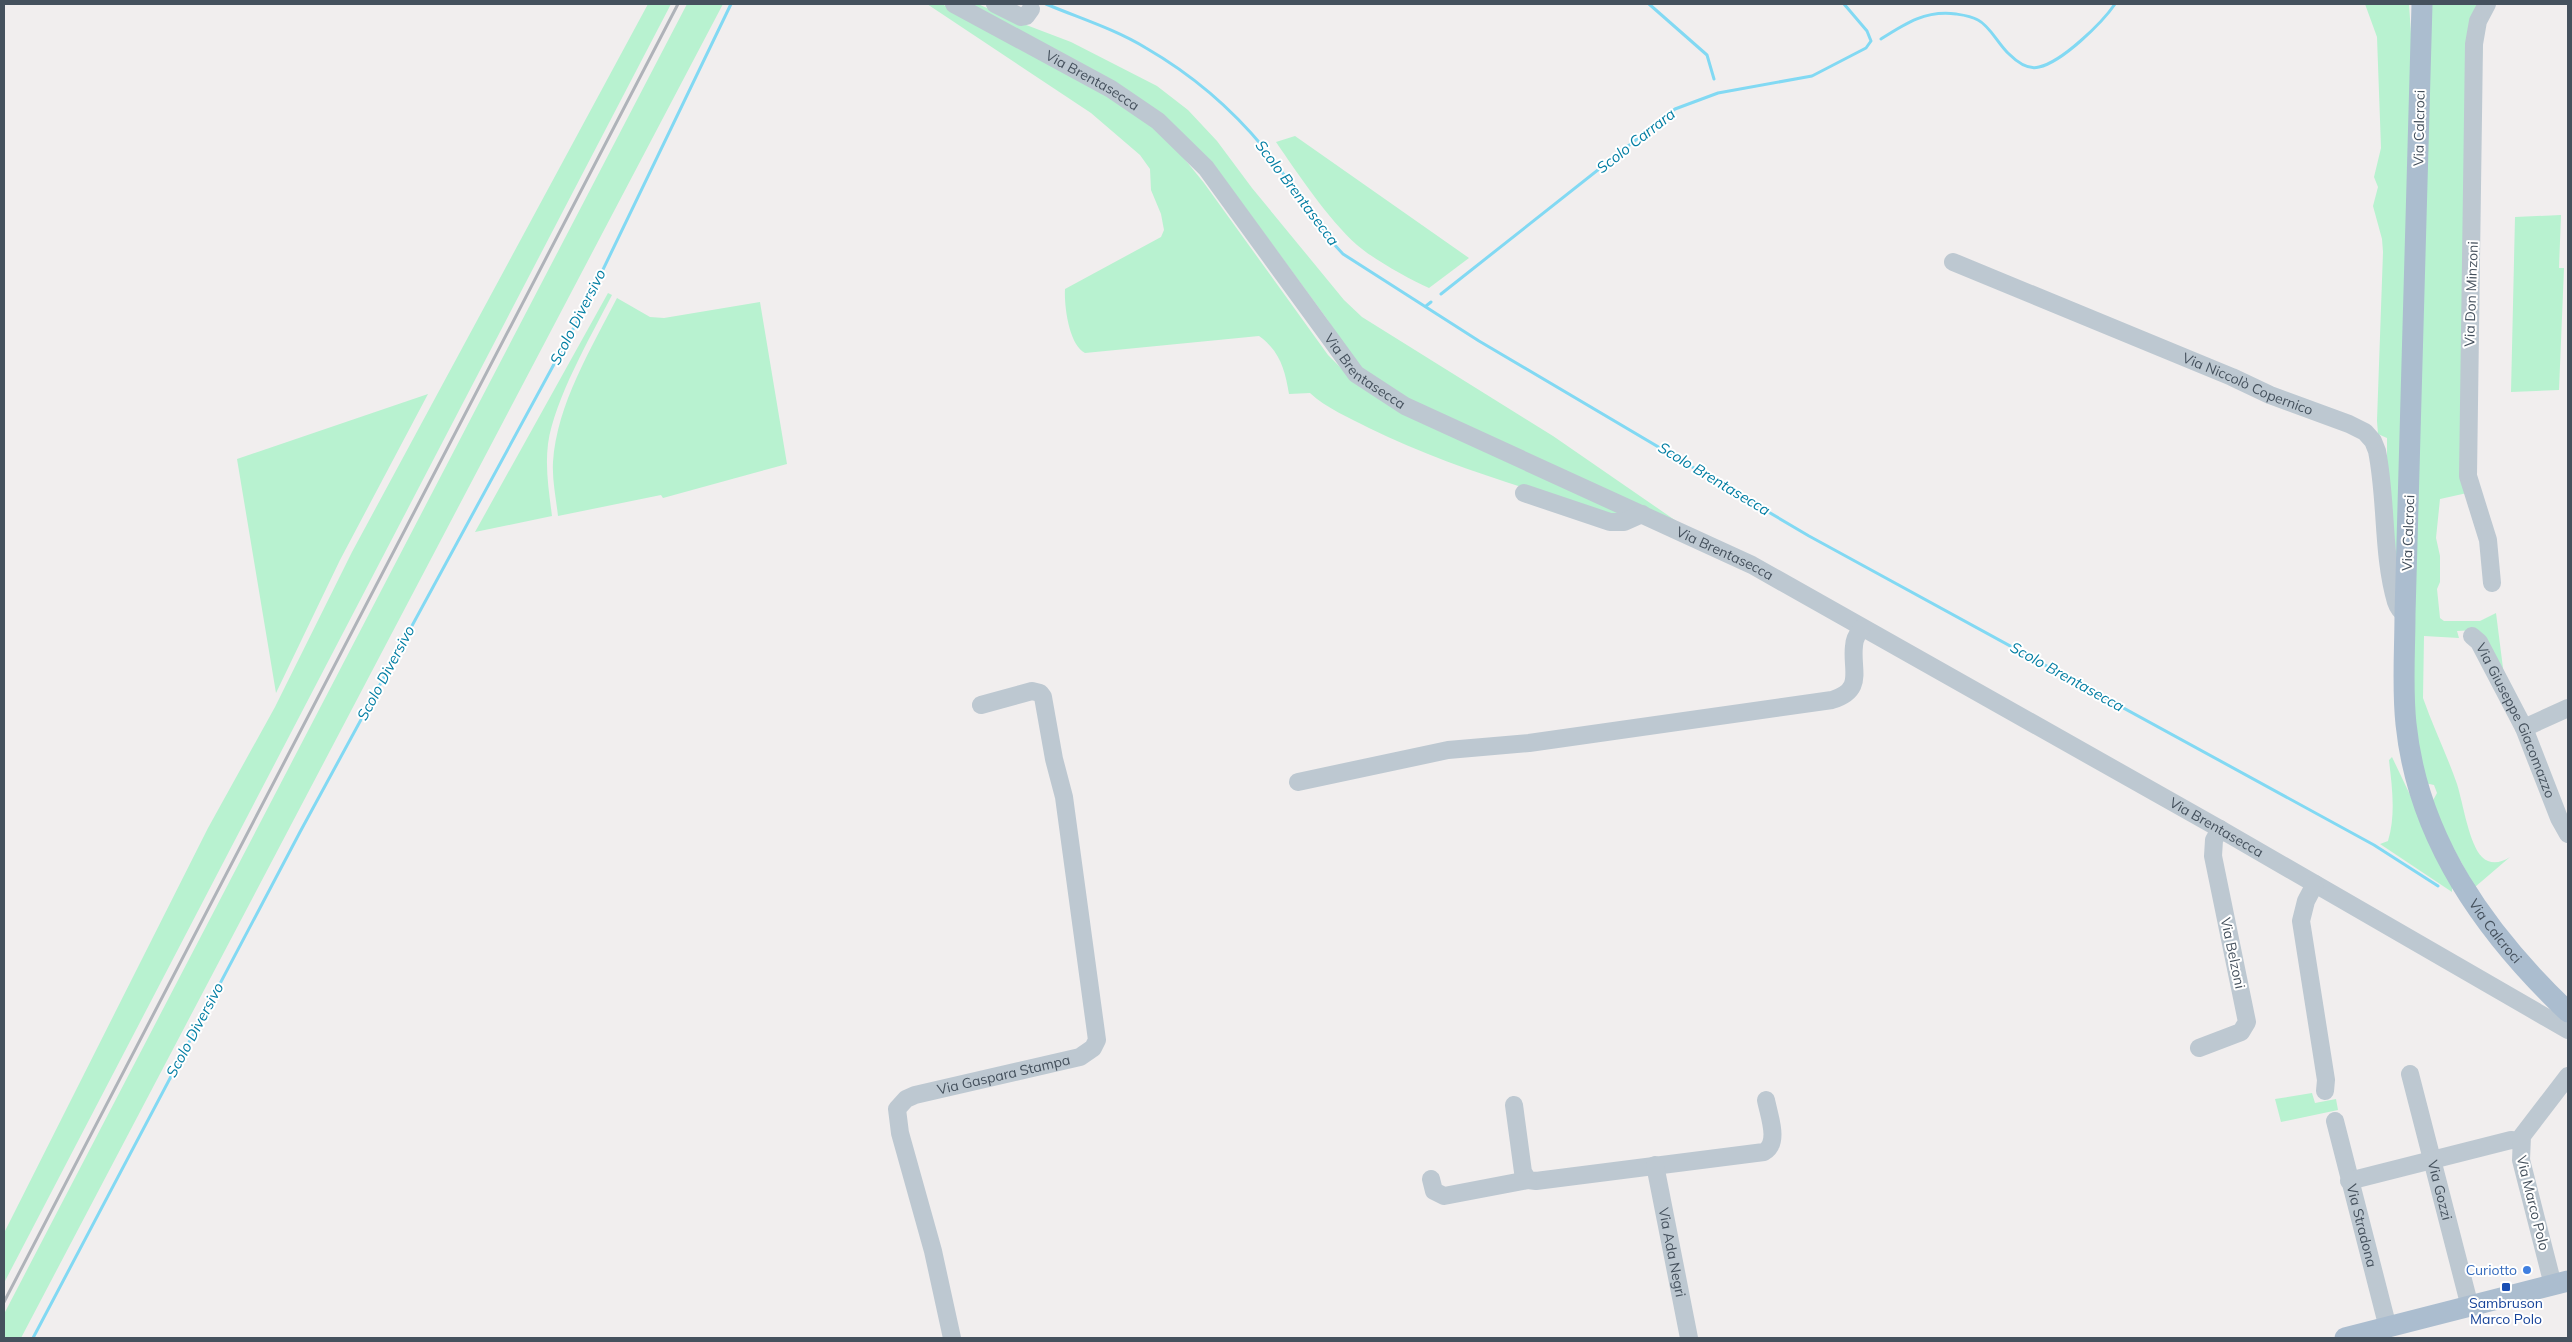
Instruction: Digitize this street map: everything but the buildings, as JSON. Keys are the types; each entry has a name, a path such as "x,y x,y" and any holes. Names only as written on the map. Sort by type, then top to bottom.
{"main road":[{"name":"Via Calcroci","path":"2422,11 2405,614 2406,723 2416,778 2430,822 2461,885 2489,926 2520,962 2568,1012"},
{"path":"2345,1338 2561,1283"}],"street":[{"name":"Via Brentasecca","path":"954,4 1138,106 1158,121 1206,168 1217,182 1356,374 1405,406 1752,565 2220,829 2568,1030"},
{"path":"995,4 1021,17 1026,16 1031,9"},
{"name":"Via Don Minzoni","path":"2487,4 2478,21 2474,44 2472,264 2467,423 2468,476 2488,540 2492,584"},
{"name":"Via Niccolò Copernico","path":"1953,262 2232,377 2270,395 2349,424 2365,432 2373,441 2377,451 2391,576 2396,603 2400,611 2405,614"},
{"path":"1524,493 1610,522 1624,522 1642,514"},
{"path":"1298,782 1458,748 1528,743 1832,700 1850,692 1855,670 1853,647 1862,628"},
{"name":"Via Giuseppe Giacomazzo","path":"2472,636 2478,642 2524,728 2559,818 2568,834"},
{"name":"Via Gaspara Stampa","path":"952,1338 933,1251 900,1132 897,1110 906,1099 915,1095 1080,1057 1093,1048 1097,1040 1064,797 1054,759 1046,707 1040,693 1032,691 981,705"},
{"path":"2524,728 2568,708"},
{"name":"Via Belzoni","path":"2200,1048 2241,1032 2247,1022 2213,856 2214,840 2220,829"},
{"path":"2315,884 2306,901 2302,921 2326,1080 2325,1091"},
{"name":"Via Gozzi","path":"2410,1074 2470,1307"},
{"name":"Via Marco Polo","path":"2561,1283 2522,1160 2521,1141 2529,1125 2568,1076"},
{"path":"1431,1179 1434,1191 1444,1196 1528,1180 1536,1181 1764,1152 1770,1148 1773,1141 1766,1100"},
{"path":"1514,1105 1523,1172 1528,1180"},
{"name":"Via Stradona","path":"2335,1121 2388,1328"},
{"path":"2349,1181 2511,1140 2521,1141"},
{"name":"Via Ada Negri","path":"1655,1166 1690,1338"}],"green space":[{"path":"648,4 671,4 4,1283 4,1233 208,828 275,707 352,552"},
{"path":"687,4 723,4 21,1338 4,1338 4,1314"},
{"path":"927,4 942,4 1130,108 1174,146 1204,183 1328,355 1349,376 1626,513 1610,515 1458,465 1398,442 1369,428 1331,408 1310,393 1289,394 1286,377 1277,355 1259,336 1085,353 1080,349 1071,334 1065,305 1065,289 1161,237 1164,230 1161,214 1151,190 1150,169 1140,155 1091,113"},
{"path":"966,4 978,4 1071,42 1157,86 1188,110 1217,141 1252,188 1344,300 1362,317 1553,436 1682,525 1402,399 1361,373 1327,319 1211,161 1183,138"},
{"path":"2365,4 2409,4 2414,78 2401,597 2387,476 2387,438 2378,434 2377,421 2383,252 2382,239 2373,206 2378,187 2374,177 2381,148 2377,37"},
{"path":"2431,4 2484,4 2467,493 2440,499 2436,538 2440,556 2440,582 2437,589 2440,618 2444,621 2480,621 2496,613 2504,676 2477,630 2457,631 2459,638 2424,636 2423,698 2457,784 2470,833 2477,851 2485,860 2492,862 2503,861 2510,857 2475,887 2430,806 2437,793 2434,785 2425,783 2411,706"},
{"path":"1295,136 1469,258 1429,288 1372,256 1357,245 1335,222 1276,142"},
{"path":"2561,215 2559,268 2564,268 2559,390 2511,392 2515,217"},
{"path":"608,293 612,295 574,368 552,427 548,444 547,462 552,516 475,532"},
{"path":"617,298 650,317 664,318 760,302 787,464 663,498 661,495 558,516 553,462 561,419 586,357"},
{"path":"428,394 340,560 276,693 237,459"},
{"path":"2392,757 2452,883 2452,892 2380,844 2388,841 2392,821 2393,801 2389,760"},
{"path":"2312,1093 2315,1103 2336,1099 2338,1110 2281,1122 2275,1099"}],"waterway":[{"name":"Scolo Diversivo","path":"33,1338 300,832 584,309 731,4"},
{"name":"Scolo Brentasecca","path":"1046,4 1134,41 1163,58 1210,93 1238,119 1264,148 1322,229 1343,254 1479,341 1809,536 2374,845 2438,886"},
{"path":"1649,4 1707,55 1714,79"},
{"name":"Scolo Carrara","path":"1441,294 1675,109 1718,93 1812,76 1866,48 1871,41 1867,31 1844,4"},
{"path":"1881,39 1908,23 1926,16 1945,13 1964,15 1982,23 2012,57 2027,66 2035,68 2048,64 2070,50 2101,21 2115,4"},
{"name":"Scolo Brentasecca","path":"1426,306 1431,302"}],"railway":[{"path":"4,1302 678,4"}],"place":[{"name":"Curiotto","path":"2527,1270"},
{"name":"Sambruson Marco Polo","path":"2506,1287"}]}
